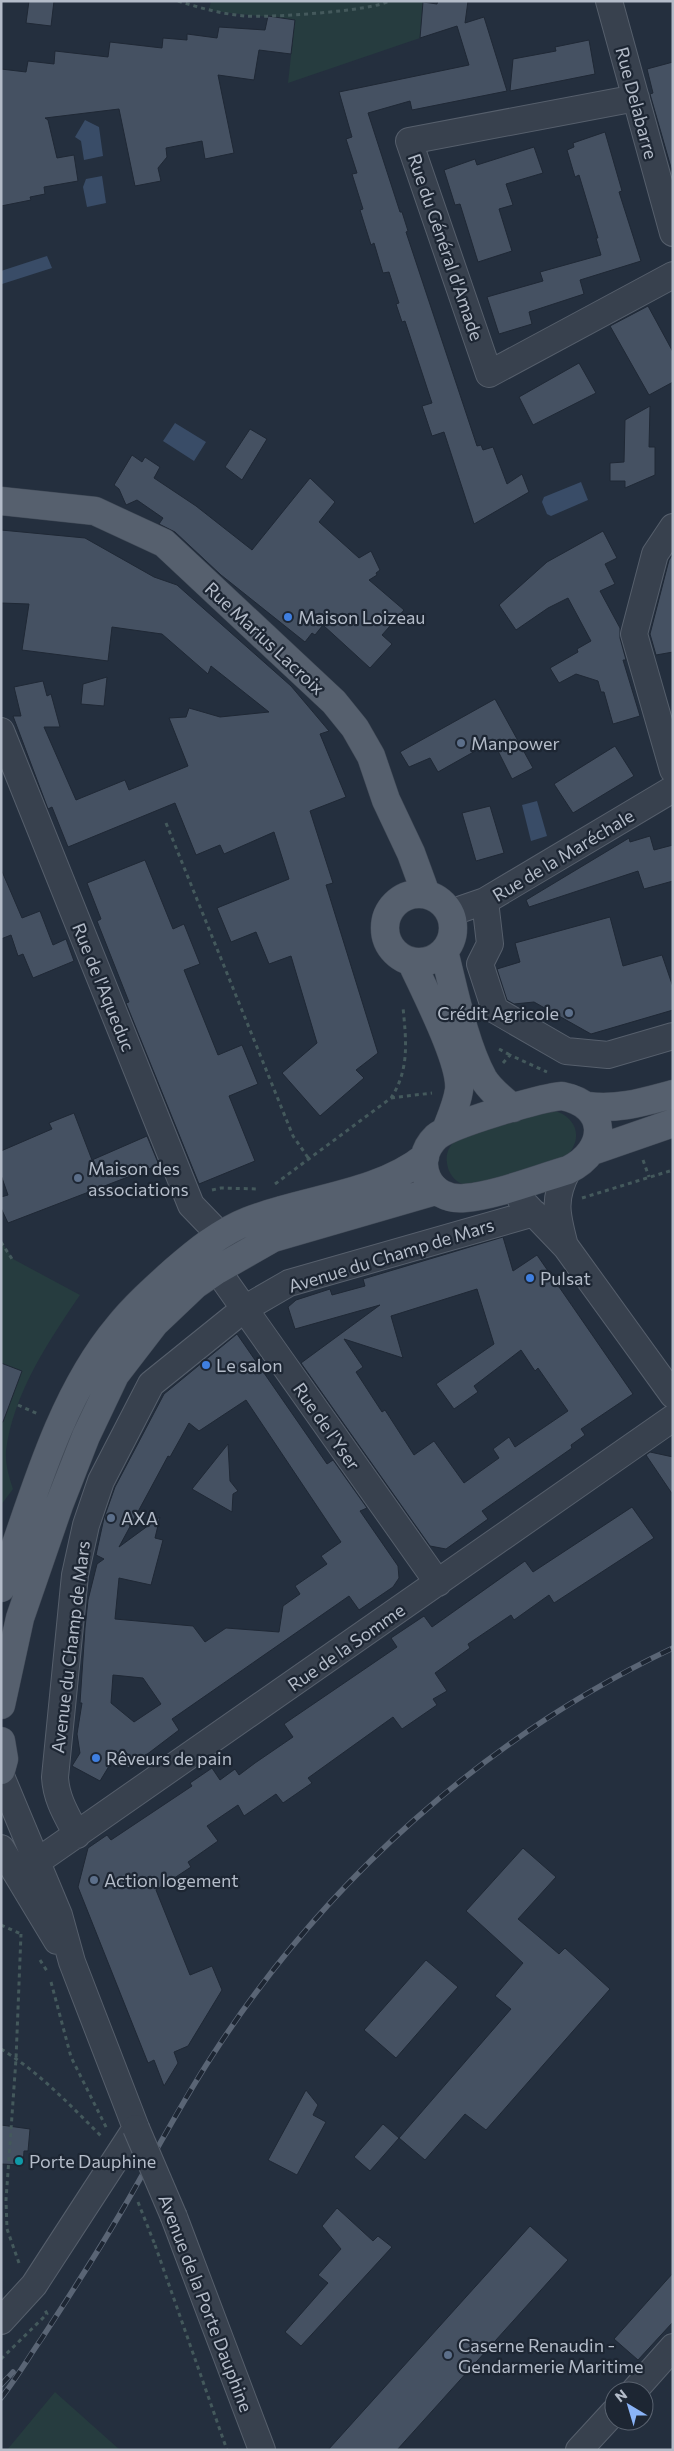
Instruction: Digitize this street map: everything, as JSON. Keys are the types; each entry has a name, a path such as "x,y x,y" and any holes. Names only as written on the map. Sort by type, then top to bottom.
{"main road":[{"name":"Rue Marius Lacroix","path":"1,501 95,511 164,543 334,702 355,728 371,756 386,800 411,853 426,894"},
{"path":"396,894 426,894 436,898 450,913 453,933 444,951 429,960 412,961 393,950 386,936 386,921 396,894"},
{"path":"444,951 463,1024 483,1078 496,1094 513,1108"},
{"path":"412,961 457,1067 459,1089 454,1110 446,1130"},
{"path":"1,1588 28,1509 62,1424 76,1392 94,1360 117,1328 144,1300 181,1265 220,1235 269,1213 397,1176 424,1157 436,1138 446,1130 513,1108 562,1096 574,1098 587,1106 607,1109 626,1107 673,1094"},
{"path":"587,1106 596,1120 598,1136 595,1150"},
{"path":"424,1157 428,1180 435,1191 444,1196 466,1198 568,1170 579,1165 595,1150 673,1123"},
{"name":"Avenue du Champ de Mars","path":"1,1705 8,1667 28,1594 58,1506 100,1405 115,1375 155,1323 195,1285 216,1270 273,1238 435,1191"},
{"path":"1,1741 4,1759 1,1770"}],"street":[{"name":"Rue Delabarre","path":"609,1 673,233"},
{"name":"Rue du Général d'Amade","path":"636,98 410,141 489,374 673,275"},
{"path":"673,527 655,554 634,634 673,770"},
{"name":"Rue de l'Aqueduc","path":"1,731 191,1205 220,1235"},
{"name":"Rue de la Maréchale","path":"450,913 486,901 673,789"},
{"path":"486,901 490,944 480,964 495,1010 566,1051 608,1055 673,1036"},
{"path":"463,1024 495,1010"},
{"path":"545,1209 568,1170"},
{"path":"504,1188 521,1200 545,1209 566,1247 673,1395"},
{"name":"Avenue du Champ de Mars","path":"78,1835 55,1790 75,1574 86,1525 101,1481 151,1384 244,1309 289,1283 545,1209"},
{"name":"Rue de l'Yser","path":"216,1270 438,1583"},
{"name":"Rue de la Somme","path":"28,1869 673,1418"},
{"name":"Avenue de la Porte Dauphine","path":"1,1776 17,1817 28,1869"},
{"name":"Avenue de la Porte Dauphine","path":"1,1848 28,1869 59,1916 72,1962 136,2128 174,2217 262,2450"},
{"path":"1,2321 34,2286 136,2128"},
{"path":"643,2381 673,2347"},
{"path":"579,2450 604,2423"}],"path":[{"path":"178,1 209,10 247,16 355,10 383,5 389,1"},
{"path":"166,823 293,1136 309,1159"},
{"path":"269,1186 378,1110 391,1098 398,1087 404,1069 407,1050 402,997"},
{"path":"545,1209 673,1170"},
{"path":"191,1205 210,1190 221,1188 264,1189"},
{"path":"1,1242 12,1259"},
{"path":"1,1925 21,1934 16,2059 6,2200 7,2229 15,2256 34,2286"},
{"path":"39,1958 48,1973 70,2057 120,2154"},
{"path":"1,2049 16,2059 67,2102 120,2154"},
{"path":"155,2245 226,2450"},
{"path":"1,2359 47,2314"}],"green space":[{"path":"211,1 418,1 423,2 420,38 288,83 295,20 209,10"},
{"path":"552,1110 568,1118 576,1131 574,1146 562,1160 486,1184 466,1185 455,1180 448,1167 447,1155 453,1142 459,1137"},
{"path":"1,1241 13,1259 80,1295 44,1350 16,1409 6,1451 7,1466 13,1489 1,1505"},
{"path":"55,2392 120,2450 7,2450"}],"water":[{"path":"85,120 99,127 103,156 84,160 81,141 75,137"},
{"path":"102,176 106,203 87,207 83,187 86,179"},
{"path":"47,256 52,268 2,284 1,271"},
{"path":"175,423 206,442 194,461 163,441"},
{"path":"581,482 588,500 551,516 547,514 542,502 544,497"},
{"path":"537,801 547,836 531,841 522,805"}],"building":[{"path":"29,1 54,1 51,26 26,23"},
{"path":"438,1 468,1 465,23 484,17 507,91 412,110 410,101 368,113 400,212 402,212 408,231 406,232 477,446 481,445 483,450 493,447 507,484 522,474 529,492 474,524 444,432 432,436 422,406 432,403 405,321 402,322 396,304 399,303 389,272 383,273 374,243 371,245 360,210 363,209 352,174 357,173 346,139 352,137 339,92 469,65 457,26 420,38 423,2 437,4"},
{"path":"268,16 295,20 291,54 259,50 254,80 218,75 234,153 205,159 202,141 166,148 167,157 158,168 161,181 135,186 119,109 45,118 48,120 57,158 74,155 78,181 44,187 45,194 30,197 31,200 1,206 1,69 26,72 28,61 54,64 55,51 108,57 110,42 162,48 163,38 187,40 187,34 217,38 219,27 265,30"},
{"path":"589,40 595,74 510,91 513,59 556,51 555,47"},
{"path":"673,62 672,171 650,94 653,93 647,69"},
{"path":"605,132 622,191 619,192 641,261 580,280 584,294 529,312 532,324 499,334 487,297 543,281 540,272 601,255 596,238 598,238 579,175 575,177 567,150 574,147 573,143"},
{"path":"534,147 543,173 506,184 513,205 499,209 512,251 478,262 460,204 455,205 444,170 475,159 477,165"},
{"path":"648,306 673,352 673,382 649,395 610,326"},
{"path":"579,363 596,393 533,425 519,397"},
{"path":"650,406 649,447 655,447 655,475 625,488 625,481 610,481 610,463 624,462 625,420"},
{"path":"250,429 267,439 242,480 225,467"},
{"path":"132,455 142,462 145,457 160,467 154,478 196,506 252,550 310,478 335,502 319,522 359,558 371,551 380,570 376,573 377,575 369,580 404,610 382,635 392,644 370,668 323,625 315,635 312,633 305,642 221,575 175,532 159,524 163,518 137,500 126,505 119,489 114,485"},
{"path":"1,530 85,538 154,577 177,585 291,686 329,731 320,734 346,797 310,811 333,883 326,885 378,1053 356,1070 364,1078 320,1116 282,1073 317,1043 291,956 269,964 256,932 231,942 217,908 289,879 274,832 224,854 220,845 196,855 175,803 68,847 52,807 48,809 13,716 21,716 14,687 43,681 47,696 51,694 60,727 44,727 76,800 125,780 129,790 188,766 169,718 186,717 189,708 220,717 269,712 211,666 208,674 162,634 112,627 108,661 22,650 29,604 1,603"},
{"path":"603,531 617,558 605,564 615,584 600,591 620,628 620,638 626,660 623,660 640,716 613,724 604,692 601,692 598,681 576,674 559,683 550,668 578,652 577,649 591,641 568,598 548,608 516,630 499,605 547,562"},
{"path":"673,554 673,652 656,655 650,634 669,560"},
{"path":"107,677 104,706 81,704 83,684"},
{"path":"495,699 533,768 512,779 493,741 438,772 430,758 409,767 400,752"},
{"path":"615,746 634,776 573,813 554,784"},
{"path":"490,806 504,853 476,861 462,813"},
{"path":"650,836 654,850 673,845 673,881 644,889 638,871 529,907 526,900 629,838 630,842"},
{"path":"145,860 173,929 184,924 200,964 184,970 218,1055 242,1045 258,1084 229,1096 255,1161 199,1184 126,1003 129,1002 97,921 101,919 87,883"},
{"path":"1,869 22,918 40,911 53,945 66,939 74,961 33,978 23,954 18,956 11,935 1,939"},
{"path":"610,917 623,966 662,955 673,987 673,1010 591,1034 534,1002 514,1004 507,1000 497,969 520,962 515,943"},
{"path":"74,1113 92,1160 147,1136 159,1165 8,1223 1,1208 1,1197 8,1195 1,1175 1,1151 52,1129 49,1123"},
{"path":"503,1237 513,1271 537,1255 633,1394 581,1429 585,1435 571,1445 572,1448 482,1511 488,1519 446,1549 430,1546 301,1363 380,1305 295,1329 288,1307 296,1300 330,1289 332,1295 365,1286 363,1279","holes":["477,1289 494,1344 436,1384 454,1409 478,1392 474,1386 521,1350 535,1371 538,1368 568,1411 515,1447 509,1437 493,1449 499,1458 464,1483 434,1441 414,1455 385,1410 382,1412 356,1372 363,1367 344,1339 403,1358 391,1316"]},
{"path":"237,1334 327,1464 333,1460 367,1508 360,1511 398,1566 399,1578 393,1587 359,1610 349,1596 172,1719 179,1730 129,1768 114,1758 100,1781 72,1766 80,1753 77,1734 82,1703 80,1703 88,1600 97,1564 104,1559 96,1555 104,1518 115,1487 164,1394","holes":["246,1400 341,1542 321,1556 327,1564 295,1586 300,1594 283,1606 279,1632 226,1628 205,1642 193,1626 115,1619 119,1578 151,1585 163,1540 155,1538 160,1517 119,1547 168,1456 170,1457 189,1423 199,1431","113,1675 143,1678 161,1704 134,1722 111,1703"]},
{"path":"1,1363 22,1371 3,1422 1,1422"},
{"path":"228,1444 230,1481 238,1491 233,1494 232,1512 192,1489"},
{"path":"650,1452 673,1457 673,1495 646,1455"},
{"path":"632,1507 654,1538 554,1603 549,1595 514,1620 511,1615 468,1644 470,1648 435,1673 447,1691 433,1699 437,1705 402,1729 393,1717 308,1778 312,1783 283,1803 276,1794 244,1816 238,1805 207,1826 218,1841 188,1862 191,1867 156,1890 190,1975 212,1966 222,1990 188,2046 174,2052 178,2063 164,2086 154,2060 148,2063 78,1887 88,1848 107,1835 111,1840 192,1786 190,1783 212,1768 220,1780 235,1769 239,1775 293,1737 284,1724 397,1647 391,1638 424,1616 432,1627 525,1561 533,1572"},
{"path":"523,1848 556,1877 518,1919 559,1954 565,1948 610,1989 486,2130 465,2114 425,2160 399,2138 511,2009 495,1996 523,1963 466,1911"},
{"path":"426,1960 458,1987 396,2058 364,2030"},
{"path":"306,2090 318,2105 313,2115 326,2122 297,2175 268,2160"},
{"path":"383,2124 399,2138 370,2171 354,2157"},
{"path":"1,2125 30,2129 28,2151 24,2151 23,2165 1,2164"},
{"path":"337,2208 373,2241 378,2236 392,2247 301,2346 285,2332 328,2283 318,2275 341,2249 322,2226"},
{"name":"Caserne Renaudin - Gendarmerie Maritime","path":"530,2226 568,2260 397,2450 328,2450"},
{"path":"673,2273 673,2322 638,2360 614,2339"}],"railway":[{"path":"1,2398 94,2257 212,2056 256,1992 305,1931 358,1874 414,1820 474,1770 537,1725 604,1684 673,1648"},
{"path":"1,2385 13,2372"}],"place":[{"name":"Maison Loizeau","path":"288,617"},
{"name":"Manpower","path":"461,743"},
{"name":"Crédit Agricole","path":"569,1013"},
{"name":"Maison des associations","path":"78,1178"},
{"name":"Pulsat","path":"530,1278"},
{"name":"Le salon","path":"206,1365"},
{"name":"AXA","path":"111,1518"},
{"name":"Rêveurs de pain","path":"96,1758"},
{"name":"Action logement","path":"94,1880"},
{"name":"Porte Dauphine","path":"19,2161"},
{"name":"Caserne Renaudin - Gendarmerie Maritime","path":"448,2355"}]}
